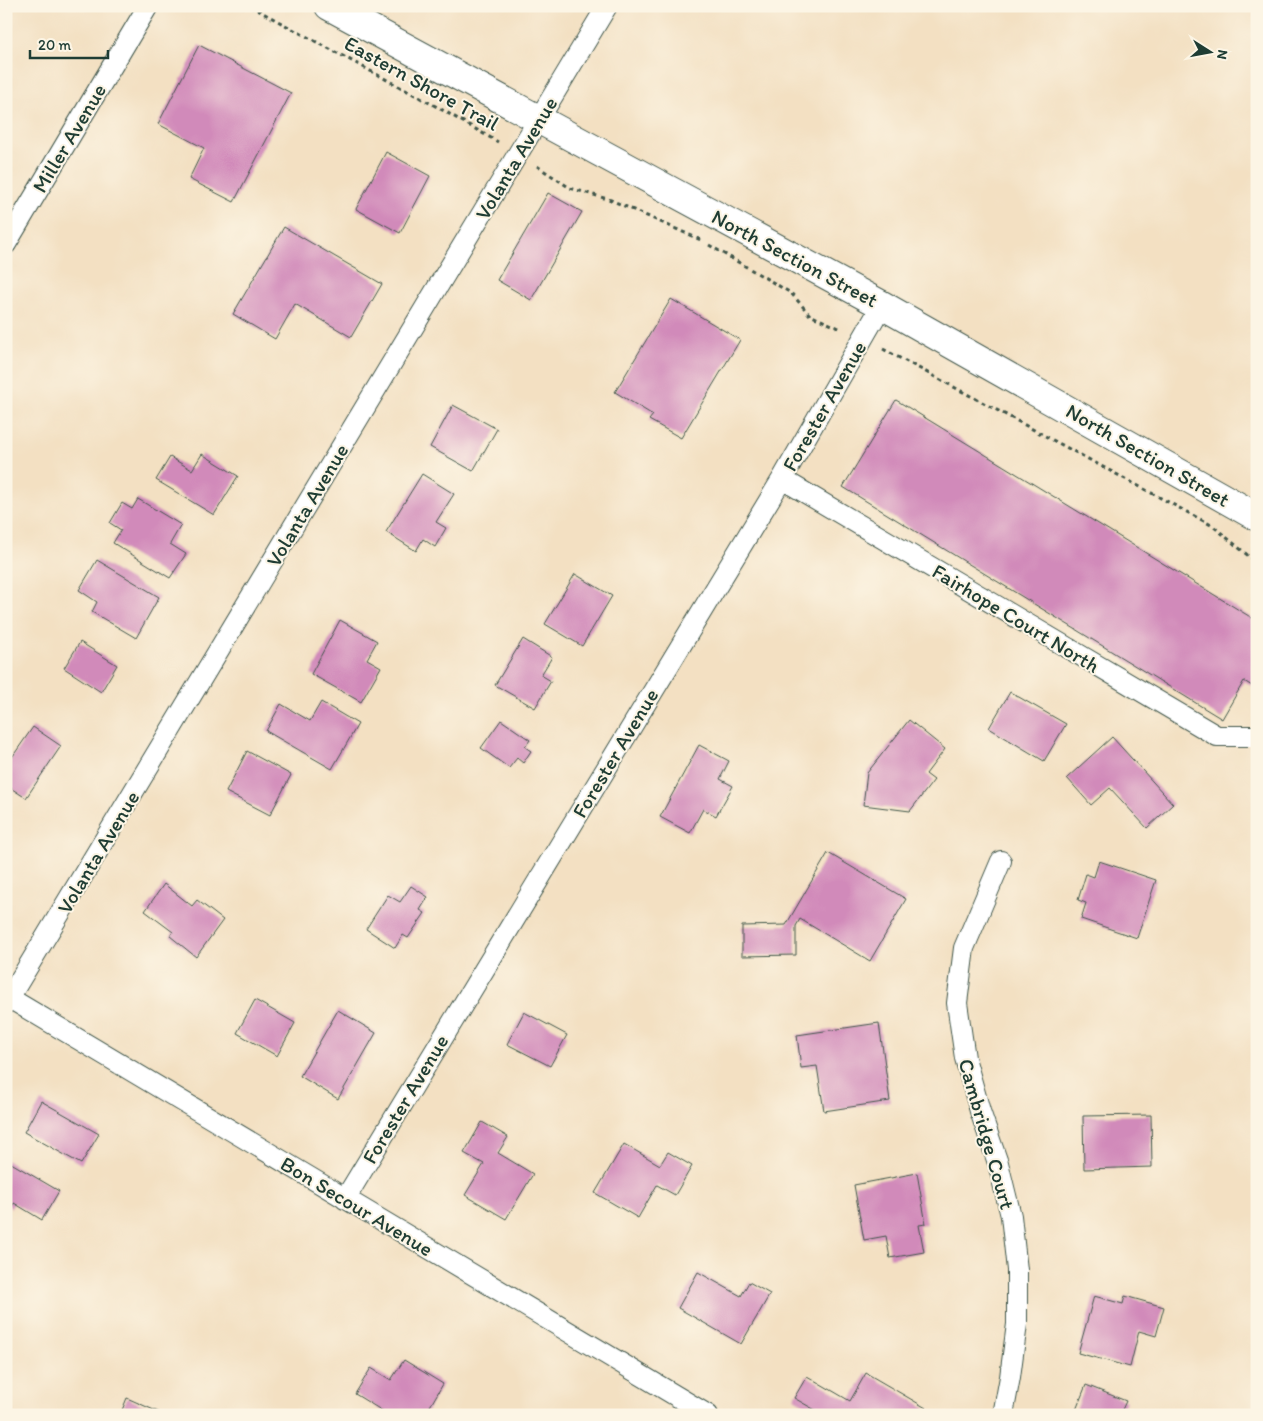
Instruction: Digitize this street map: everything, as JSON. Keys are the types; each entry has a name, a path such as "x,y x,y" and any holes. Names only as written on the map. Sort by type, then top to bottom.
{"main road":[{"name":"North Section Street","path":"329,6 882,305 1257,517"}],"street":[{"name":"Miller Avenue","path":"6,244 148,6"},
{"name":"Volanta Avenue","path":"7,999 607,6"},
{"name":"Forester Avenue","path":"344,1199 782,479 882,305"},
{"name":"Fairhope Court North","path":"782,479 1217,736 1257,736"},
{"name":"Cambridge Court","path":"1001,861 964,948 957,1003 965,1058 980,1111 998,1163 1011,1216 1017,1270 1017,1324 1010,1377 1002,1415"},
{"name":"Bon Secour Avenue","path":"7,999 708,1415"}],"path":[{"name":"Eastern Shore Trail","path":"250,6 439,108 519,154 570,188 611,200 702,241 791,293 810,316 862,338 1213,526 1257,563"}],"building":[{"path":"199,45 291,93 234,202 189,179 204,148 158,124"},
{"path":"386,152 430,176 400,233 356,209"},
{"path":"548,193 582,212 531,300 497,280"},
{"path":"284,227 382,284 351,337 295,304 275,339 233,314"},
{"path":"671,299 740,340 681,438 649,420 653,415 615,392"},
{"path":"896,400 1257,621 1257,689 1244,681 1222,719 843,487"},
{"path":"453,405 497,429 473,471 430,447"},
{"path":"202,454 238,476 214,515 156,480 170,457 192,470"},
{"path":"422,474 454,494 436,522 446,528 435,547 423,539 416,551 386,532"},
{"path":"138,499 181,525 170,544 186,554 170,578 113,543 121,530 110,523 122,503 132,509"},
{"path":"97,560 159,597 136,638 92,612 97,602 79,590"},
{"path":"575,574 612,596 582,646 545,624"},
{"path":"340,620 377,641 367,659 381,667 361,702 311,674"},
{"path":"523,639 552,657 541,675 551,681 535,708 495,685"},
{"path":"80,642 117,665 101,692 64,668"},
{"path":"1010,692 1066,724 1044,761 989,728"},
{"path":"321,702 358,724 332,769 266,731 281,704 310,721"},
{"path":"501,720 530,740 525,747 531,751 523,763 517,758 509,768 481,748"},
{"path":"909,720 945,749 926,774 934,780 910,811 863,805 867,773"},
{"path":"33,727 61,746 26,798 6,785 6,766"},
{"path":"1112,737 1173,804 1147,828 1110,788 1091,805 1067,778"},
{"path":"699,745 729,761 720,779 733,786 716,816 703,809 690,833 660,817"},
{"path":"247,751 291,775 270,815 226,792"},
{"path":"828,853 906,899 870,961 800,919 796,926 796,955 742,956 742,926 786,925"},
{"path":"1099,861 1156,880 1137,938 1081,919 1086,903 1078,900 1086,874 1094,877"},
{"path":"164,884 192,906 197,900 223,920 196,957 170,936 173,932 145,911"},
{"path":"411,886 428,897 420,910 425,913 408,938 403,935 395,948 366,929 388,895 400,902"},
{"path":"255,1000 295,1023 277,1056 237,1033"},
{"path":"338,1010 376,1033 338,1099 300,1076"},
{"path":"524,1012 567,1035 550,1066 507,1044"},
{"path":"879,1023 890,1101 824,1111 817,1066 801,1068 797,1035"},
{"path":"41,1101 99,1134 81,1164 24,1132"},
{"path":"1151,1115 1152,1167 1084,1169 1083,1116"},
{"path":"482,1122 508,1137 498,1153 533,1174 506,1219 465,1195 484,1164 464,1153"},
{"path":"624,1144 660,1165 668,1152 692,1166 675,1195 657,1185 638,1218 595,1193"},
{"path":"6,1160 59,1191 42,1220 14,1203 11,1208 6,1205"},
{"path":"917,1173 926,1224 919,1225 924,1252 890,1258 886,1236 864,1240 854,1185"},
{"path":"698,1272 741,1296 749,1282 770,1294 741,1344 678,1308"},
{"path":"1094,1296 1123,1304 1125,1296 1164,1307 1156,1336 1139,1331 1130,1367 1078,1353"},
{"path":"404,1360 443,1384 425,1415 389,1415 355,1394 371,1368 391,1380"},
{"path":"866,1373 926,1408 922,1415 824,1415 794,1398 807,1376 850,1401"},
{"path":"1086,1385 1126,1401 1121,1412 1128,1415 1074,1415"},
{"path":"127,1398 165,1415 120,1415"}]}
